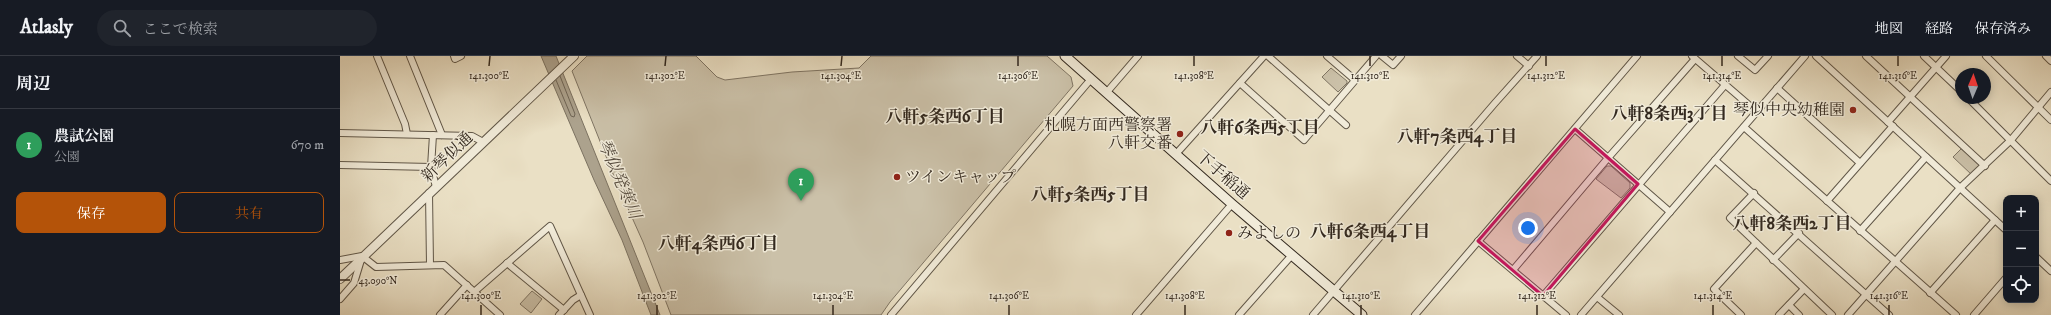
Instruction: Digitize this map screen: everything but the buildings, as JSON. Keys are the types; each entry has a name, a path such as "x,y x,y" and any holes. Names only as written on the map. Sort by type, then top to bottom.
{"main road":[{"name":"下手稲通","path":"1065,56 1232,204 1362,315"}],"street":[{"path":"377,56 405,124 406,134"},
{"path":"410,56 442,135"},
{"path":"454,56 455,59 461,56"},
{"name":"新琴似通","path":"340,279 346,271 574,56"},
{"path":"1107,92 1138,56"},
{"path":"1176,154 1264,56"},
{"path":"1268,56 1346,125"},
{"path":"1327,56 1356,80"},
{"path":"1240,83 1304,140 1376,56"},
{"path":"1382,56 1393,65 1401,56"},
{"path":"1517,56 1529,66"},
{"path":"1313,315 1537,56"},
{"path":"1415,315 1637,56"},
{"path":"1738,56 1755,70 1768,56"},
{"path":"1816,56 2003,227"},
{"path":"1866,56 1985,166"},
{"path":"1924,56 1955,85"},
{"path":"1888,122 1946,56"},
{"path":"1986,56 2051,120"},
{"path":"2046,56 2051,61"},
{"path":"1513,270 1694,57 1757,112"},
{"path":"1581,315 1757,112 1802,57"},
{"path":"891,315 1091,78"},
{"path":"1543,296 1638,184 1725,85"},
{"path":"1777,88 1860,163"},
{"path":"1848,315 1893,261 1960,188 2011,140 2051,92"},
{"path":"1974,104 2051,180"},
{"path":"1827,201 1893,126"},
{"path":"1744,127 1893,261 1956,315"},
{"path":"1575,129 1670,212"},
{"path":"340,133 472,136 483,142"},
{"path":"433,135 431,167 432,178 436,187"},
{"path":"1860,231 1926,157"},
{"path":"1715,160 1799,233 1889,315"},
{"path":"340,165 431,167"},
{"path":"429,193 430,265"},
{"path":"1754,193 1730,218 1832,315"},
{"path":"1136,315 1232,204"},
{"path":"1930,292 1996,220"},
{"path":"474,292 550,226 590,315"},
{"path":"1774,260 1799,233"},
{"path":"1478,241 1566,315"},
{"path":"1741,315 1714,289 1756,243"},
{"path":"1239,315 1292,255"},
{"path":"340,260 362,256 376,267 444,265 467,285 493,313 500,315"},
{"path":"340,299 354,283 362,256"},
{"path":"2039,260 2051,271"},
{"path":"507,263 561,313 573,300 581,295"},
{"path":"1974,315 2003,281"},
{"path":"440,315 467,285"},
{"path":"1779,315 1804,289"},
{"path":"1597,297 1619,315"},
{"path":"1789,305 1799,315"}],"highlighted area":[{"path":"1575,129 1638,184 1543,296 1478,241"}],"shaded area":[{"path":"587,56 696,56 717,77 725,80 792,72 859,68 871,56 1047,56 1071,77 1073,86 890,302 881,315 671,315 643,242 617,184 572,71"},
{"path":"1331,68 1347,81 1347,83 1338,92 1322,77"},
{"path":"1963,147 1982,165 1972,175 1953,157"},
{"path":"1607,166 1611,166 1630,183 1630,188 1621,198 1596,179"},
{"path":"532,291 542,299 531,313 520,304"}],"water":[{"path":"541,56 556,56 660,315 651,315 622,240 594,180"}],"place":[{"name":"琴似中央幼稚園","path":"1853,110"},
{"name":"札幌方面西警察署 八軒交番","path":"1180,134"},
{"name":"ツインキャップ","path":"897,177"},
{"name":"農試公園","path":"801,201"},
{"name":"みよしの","path":"1229,233"}],"district":[{"name":"八軒8条西3丁目","path":"1669,114"},
{"name":"八軒5条西6丁目","path":"945,117"},
{"name":"八軒6条西5丁目","path":"1260,128"},
{"name":"八軒7条西4丁目","path":"1457,137"},
{"name":"八軒5条西5丁目","path":"1090,195"},
{"name":"八軒8条西2丁目","path":"1792,224"},
{"name":"八軒6条西4丁目","path":"1370,232"},
{"name":"八軒4条西6丁目","path":"718,244"}],"water label":[{"name":"琴似発寒川","path":"619,179"}]}
